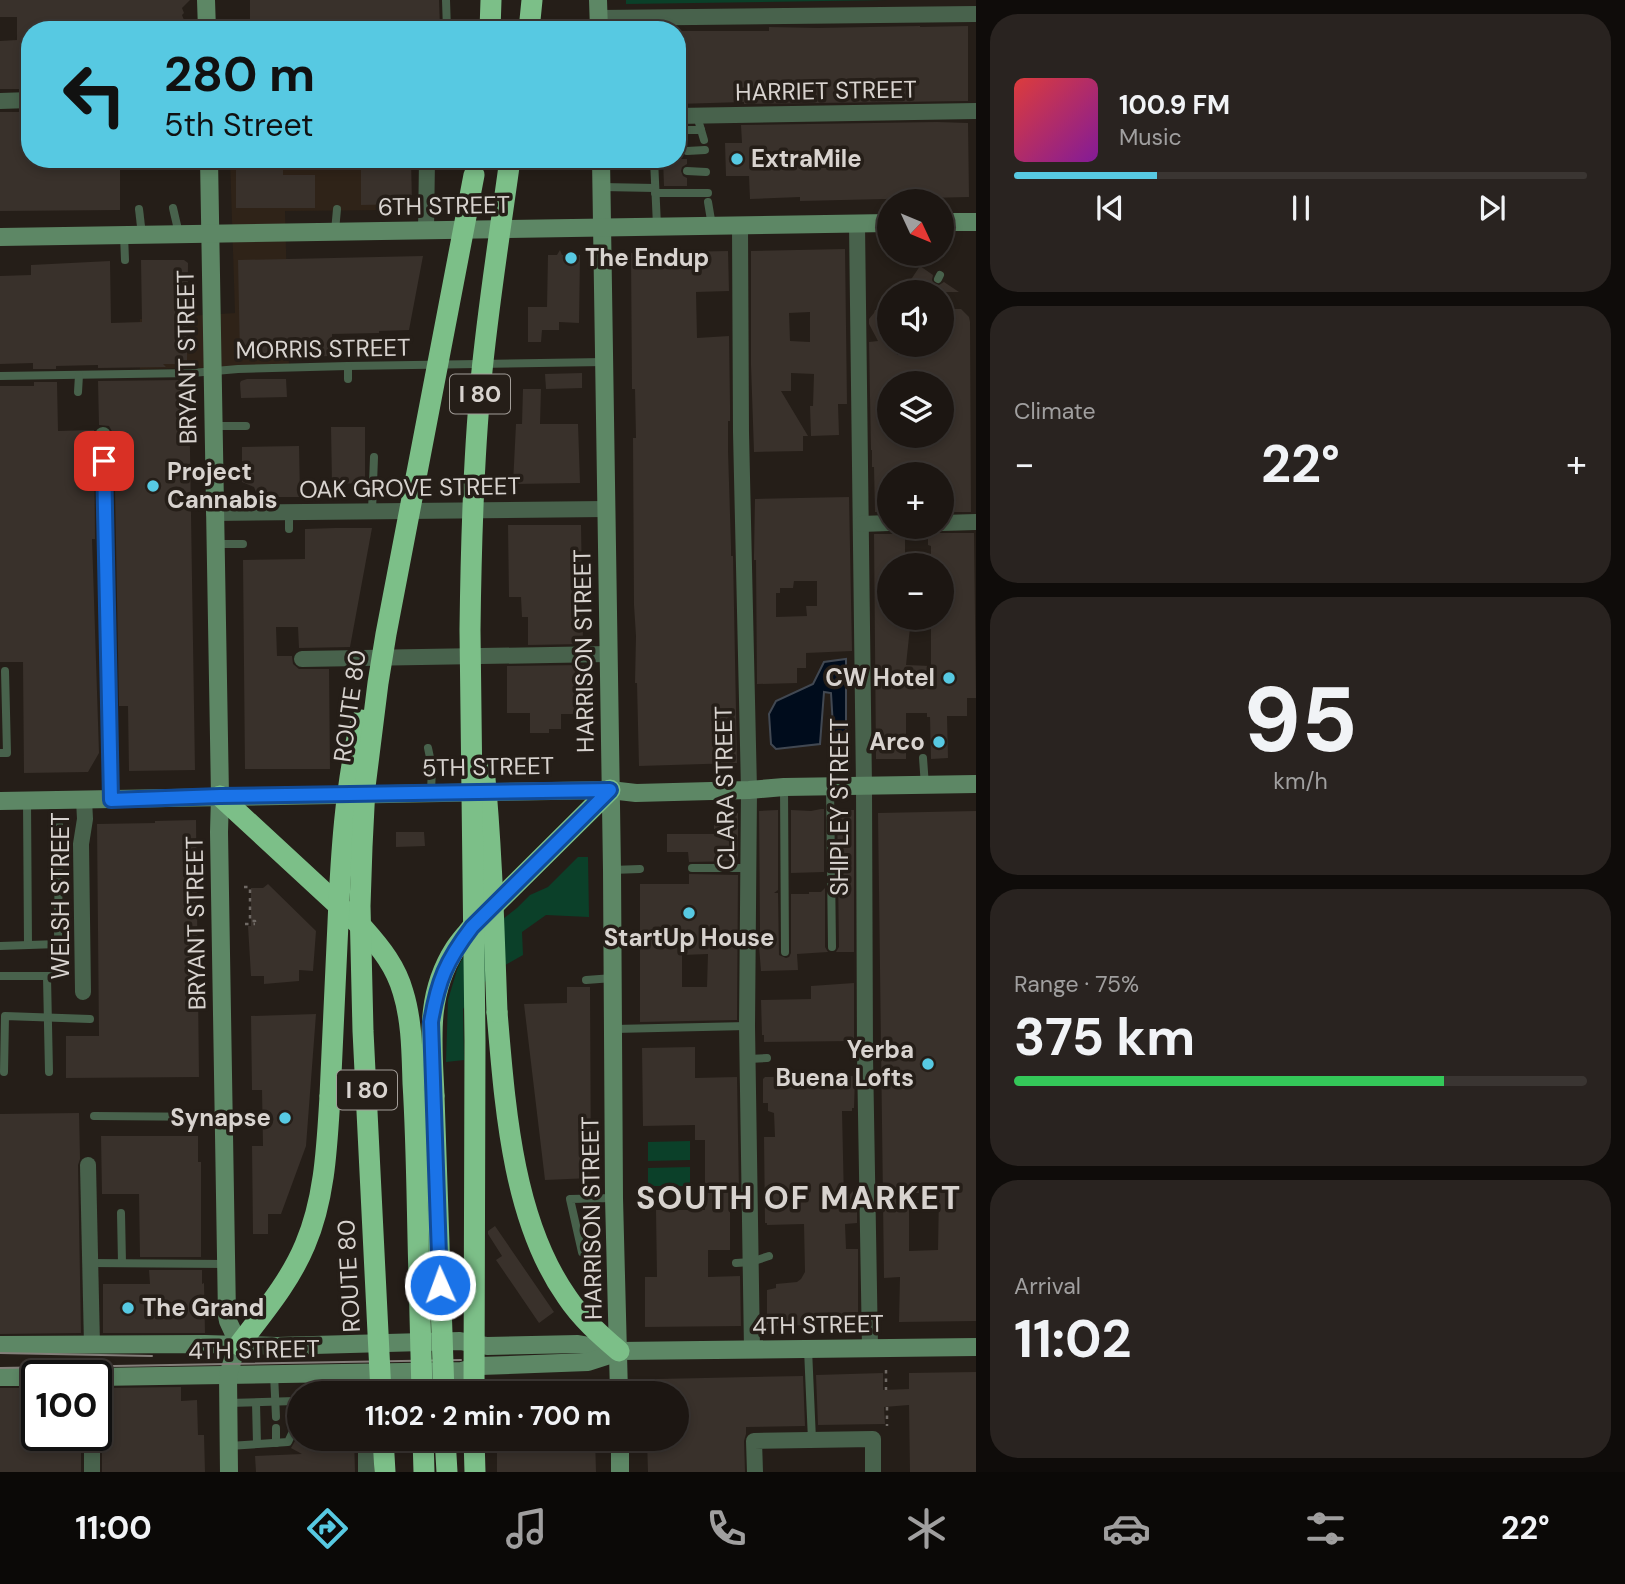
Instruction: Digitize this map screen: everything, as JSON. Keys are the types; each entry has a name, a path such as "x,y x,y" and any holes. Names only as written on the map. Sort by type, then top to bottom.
{"highway":[{"path":"489,0 489,21"},
{"path":"529,21 532,0"},
{"name":"ROUTE 80","path":"380,1381 363,1031 360,906 365,788 377,683 475,168"},
{"name":"I 80","path":"474,1381 475,1040 470,630 473,503 487,322 509,168"},
{"path":"470,630 488,813 501,1055 511,1135 524,1202 542,1255 568,1299 619,1351"},
{"path":"239,1345 279,1294 305,1246 314,1220 327,1143 346,803 360,721 386,634"},
{"path":"422,1381 424,1096 435,996 456,948 472,927 610,790"},
{"path":"220,796 365,929 388,958 404,993 424,1096 443,1381"},
{"path":"384,1451 385,1472"},
{"path":"423,1451 424,1472"},
{"path":"446,1451 447,1472"},
{"path":"474,1451 475,1472"}],"main road":[{"path":"206,0 207,21"},
{"path":"598,0 599,21"},
{"name":"BRYANT STREET","path":"209,168 226,1264 228,1321 239,1345"},
{"name":"HARRISON STREET","path":"601,168 612,870 614,1198 619,1381"},
{"path":"954,222 976,222"},
{"name":"6TH STREET","path":"0,237 877,223"},
{"name":"5TH STREET","path":"0,801 431,792 610,790 636,793 976,784"},
{"name":"4TH STREET","path":"0,1345 277,1346 460,1342 487,1346 578,1344 619,1351 976,1347"},
{"path":"229,1472 228,1375 239,1345"},
{"name":"4TH STREET","path":"112,1377 462,1371 480,1366 588,1363 619,1351"},
{"path":"0,1377 21,1377"},
{"path":"620,1451 620,1472"}],"street":[{"path":"686,22 976,14"},
{"path":"0,101 21,100"},
{"name":"HARRIET STREET","path":"686,119 699,123 976,111"},
{"path":"426,231 427,168"},
{"name":"SHIPLEY STREET","path":"857,224 864,787 859,1055 870,1348"},
{"name":"CLARA STREET","path":"740,226 741,432 749,790 744,1262 752,1350"},
{"path":"103,435 111,800"},
{"name":"OAK GROVE STREET","path":"214,513 606,509"},
{"path":"954,523 976,522"},
{"path":"861,524 877,523"},
{"path":"302,659 608,654"},
{"name":"WELSH STREET","path":"83,992 84,800"},
{"path":"88,1165 92,1345"},
{"path":"480,1366 481,1381"},
{"path":"365,1373 365,1381"},
{"path":"755,1472 754,1441 873,1439 873,1472"},
{"path":"92,1451 92,1472"},
{"path":"366,1451 366,1472"},
{"path":"482,1451 482,1472"}],"lane":[{"path":"446,0 447,21"},
{"path":"686,127 699,123 704,139"},
{"path":"687,150 705,150"},
{"path":"657,227 655,191 658,168"},
{"path":"687,171 706,172"},
{"path":"601,187 708,198 712,226"},
{"path":"173,208 180,234"},
{"path":"139,209 142,235"},
{"path":"335,232 337,209"},
{"path":"124,235 125,260"},
{"name":"MORRIS STREET","path":"0,376 604,362"},
{"path":"348,366 348,379"},
{"path":"78,392 79,375"},
{"path":"213,426 246,426"},
{"path":"372,511 374,457"},
{"path":"289,512 289,529"},
{"path":"215,544 243,544"},
{"path":"0,753 7,753 5,671"},
{"path":"428,748 432,767 431,792"},
{"path":"923,758 925,786"},
{"path":"784,787 785,952"},
{"path":"830,787 832,947"},
{"path":"27,801 28,945"},
{"path":"0,976 58,976 59,820"},
{"path":"692,868 749,868"},
{"path":"612,870 640,869"},
{"path":"0,946 58,944"},
{"path":"47,977 49,1072"},
{"path":"586,980 613,978"},
{"path":"4,1072 5,1016 90,1019"},
{"path":"614,1029 747,1026"},
{"path":"748,1059 767,1058"},
{"path":"94,1116 224,1117"},
{"path":"582,1252 570,1199 614,1198"},
{"path":"121,1213 121,1263"},
{"path":"744,1262 769,1256"},
{"path":"89,1263 226,1264"},
{"path":"480,1366 487,1346"},
{"path":"808,1349 812,1440"},
{"path":"274,1374 276,1417"},
{"path":"228,1403 295,1401 297,1423 288,1441 229,1446"},
{"path":"256,1403 257,1444"},
{"path":"276,1427 276,1443"}],"path":[{"path":"244,887 250,887 250,921 255,921 256,924 245,924"},
{"path":"886,1370 887,1390"},
{"path":"887,1406 887,1426"}],"shaded area":[{"path":"230,168 392,168 393,210 285,211 289,366 140,369 140,319 235,313"}],"green space":[{"path":"626,0 888,0 626,4"},
{"path":"578,857 588,857 589,917 546,915 522,932 523,955 493,972 463,1009 464,1060 446,1062 448,1000 461,961 477,939 530,895 548,887"},
{"path":"690,1141 690,1160 648,1161 648,1142"},
{"path":"690,1167 690,1186 648,1186 648,1168"}],"water":[{"path":"846,659 846,749 834,744 831,693 824,692 820,744 776,749 771,744 769,714 776,701 813,684 824,662"}],"building":[{"path":"0,0 190,0 182,8 183,21 21,21 21,89 0,89 0,41 17,40 17,17 0,17"},
{"path":"250,0 439,0 440,21 250,21"},
{"path":"968,26 968,101 686,104 686,31 769,31 769,27"},
{"path":"0,112 21,112 21,168 120,168 120,210 0,211"},
{"path":"968,123 969,197 954,197 954,189 877,189 877,199 750,199 749,176 726,176 725,143 742,143 741,125"},
{"path":"236,168 283,168 283,175 315,175 315,208 236,208"},
{"path":"361,168 411,168 412,204 361,205"},
{"path":"663,168 682,168 683,176 687,178 687,186 664,186"},
{"path":"845,249 847,404 838,404 839,435 811,436 810,406 813,406 814,374 791,373 791,391 781,391 808,436 803,436 803,451 754,452 751,251","holes":["810,312 810,342 790,341 789,313"]},
{"path":"560,250 562,255 580,255 579,323 559,322 559,330 542,330 541,342 528,342 528,307 547,307 548,255 557,255"},
{"path":"728,251 729,291 696,292 697,338 729,336 728,451 737,763 639,766 635,683 633,438 636,438 635,389 632,389 631,253"},
{"path":"423,256 409,330 332,334 332,356 240,358 238,260"},
{"path":"141,260 184,260 188,263 187,364 163,364 166,367 98,368 98,365 33,369 33,363 0,364 0,276 31,275 31,265 110,261 111,323 142,322"},
{"path":"920,266 933,275 932,280 911,280"},
{"path":"954,309 961,309 969,317 971,512 954,512 954,462 877,462 875,512 869,342 877,341 877,357 954,357"},
{"path":"877,310 877,339 869,324"},
{"path":"582,373 582,388 546,389 545,374"},
{"path":"247,379 286,379 287,397 241,398 240,383"},
{"path":"181,380 189,387 195,770 129,771 128,706 119,706 114,435 109,426 99,425 98,381"},
{"path":"34,382 57,382 58,431 94,430 95,539 92,539 99,753 88,772 24,773 23,662 0,662 0,386 34,386"},
{"path":"523,389 541,389 540,424 578,424 580,483 513,484 516,424 522,424"},
{"path":"331,427 365,427 365,483 332,484"},
{"path":"299,446 300,497 258,497 254,487 242,482 242,447"},
{"path":"849,497 852,651 806,653 806,668 797,668 797,683 757,684 755,499","holes":["794,581 817,581 817,606 806,606 807,616 776,617 776,593 780,593 780,588 793,588"]},
{"path":"508,525 581,525 583,644 528,645 528,617 522,617 521,597 509,597"},
{"path":"372,528 350,647 299,648 298,627 276,627 277,656 292,656 293,664 299,669 329,669 330,769 245,769 243,560 305,559 305,529"},
{"path":"954,533 974,533 976,698 967,698 967,716 947,716 948,758 931,759 930,717 927,717 927,713 906,713 906,759 876,759 874,534 877,534 877,539 905,539 905,553 877,553 877,630 910,630 906,665 931,666 931,630 954,630 954,553 931,553 931,546 928,545 928,539 954,539"},
{"path":"584,665 584,714 561,714 561,729 549,729 549,733 530,733 530,713 507,713 507,666"},
{"path":"824,809 824,872 791,873 791,810"},
{"path":"778,810 778,890 774,893 778,893 779,955 786,958 791,953 791,894 821,892 825,888 825,947 828,952 797,954 798,970 761,971 758,934 759,811"},
{"path":"837,810 854,810 854,952 836,952 839,947 840,872"},
{"path":"976,811 976,1321 899,1322 900,1277 884,1278 878,813","holes":["909,1193 939,1193 938,1250 909,1251"]},
{"path":"738,813 738,861 689,862 688,852 667,852 667,834 714,834 714,814"},
{"path":"196,820 199,1077 66,1078 66,1036 99,1036 97,824"},
{"path":"396,832 424,832 425,846 396,847"},
{"path":"689,874 738,875 737,1020 640,1022 640,884 689,884","holes":["708,954 707,987 682,987 682,955"]},
{"path":"268,884 316,931 313,971 299,970 299,981 264,984 264,976 251,976 248,926 251,926 251,888 263,888"},
{"path":"854,983 854,1041 764,1042 761,1000 811,999 811,986"},
{"path":"567,987 590,987 591,1178 545,1180 524,1004 567,1003"},
{"path":"316,1014 306,1146 281,1214 268,1214 268,1234 253,1234 252,1146 263,1146 262,1090 252,1090 251,1016"},
{"path":"695,1047 695,1078 737,1077 739,1193 730,1193 730,1250 708,1250 708,1277 740,1276 741,1326 645,1327 645,1277 657,1277 656,1210 705,1210 705,1140 695,1140 695,1125 643,1126 642,1048"},
{"path":"855,1076 854,1108 852,1111 842,1111 844,1201 853,1191 853,1203 857,1199 857,1223 845,1224 846,1249 858,1249 858,1319 811,1319 811,1325 771,1326 767,1324 767,1290 776,1288 776,1284 797,1282 805,1272 804,1224 765,1223 764,1137 775,1137 774,1113 768,1111 768,1103 763,1103 763,1079"},
{"path":"79,1113 81,1333 0,1334 0,1114"},
{"path":"101,1136 198,1136 198,1162 201,1162 201,1257 140,1257 139,1194 102,1194"},
{"path":"495,1226 554,1312 539,1323 496,1260 502,1256 488,1234"},
{"path":"149,1270 202,1270 205,1333 103,1333 103,1284 150,1284"},
{"path":"976,1372 976,1472 910,1472 909,1405 884,1407 885,1424 818,1425 816,1375 883,1373 883,1390 909,1389 909,1373"},
{"path":"803,1376 805,1426 746,1427 745,1472 648,1472 647,1451 689,1451 689,1381 654,1381"},
{"path":"595,1379 595,1381 496,1381"},
{"path":"181,1387 181,1401 197,1400 198,1435 204,1435 205,1472 102,1472 102,1451 112,1451 112,1388"},
{"path":"0,1388 21,1388 21,1451 81,1451 81,1472 0,1472"},
{"path":"296,1451 354,1451 355,1472 256,1472 255,1456 302,1454"},
{"path":"497,1451 595,1451 596,1472 497,1472"}],"tram line":[{"path":"0,1353 152,1356"},
{"path":"0,1368 461,1360"}],"place":[{"name":"ExtraMile","path":"737,159"},
{"name":"The Endup","path":"571,258"},
{"name":"Project Cannabis","path":"153,486"},
{"name":"CW Hotel","path":"949,678"},
{"name":"Arco","path":"939,742"},
{"name":"StartUp House","path":"689,913"},
{"name":"Yerba Buena Lofts","path":"928,1064"},
{"name":"Synapse","path":"285,1118"},
{"name":"The Grand","path":"128,1308"}],"district":[{"name":"SOUTH OF MARKET","path":"799,1198"}],"route":[{"path":"104,461 111,800 610,790 472,927 456,948 435,996 431,1022 440,1285"}]}
